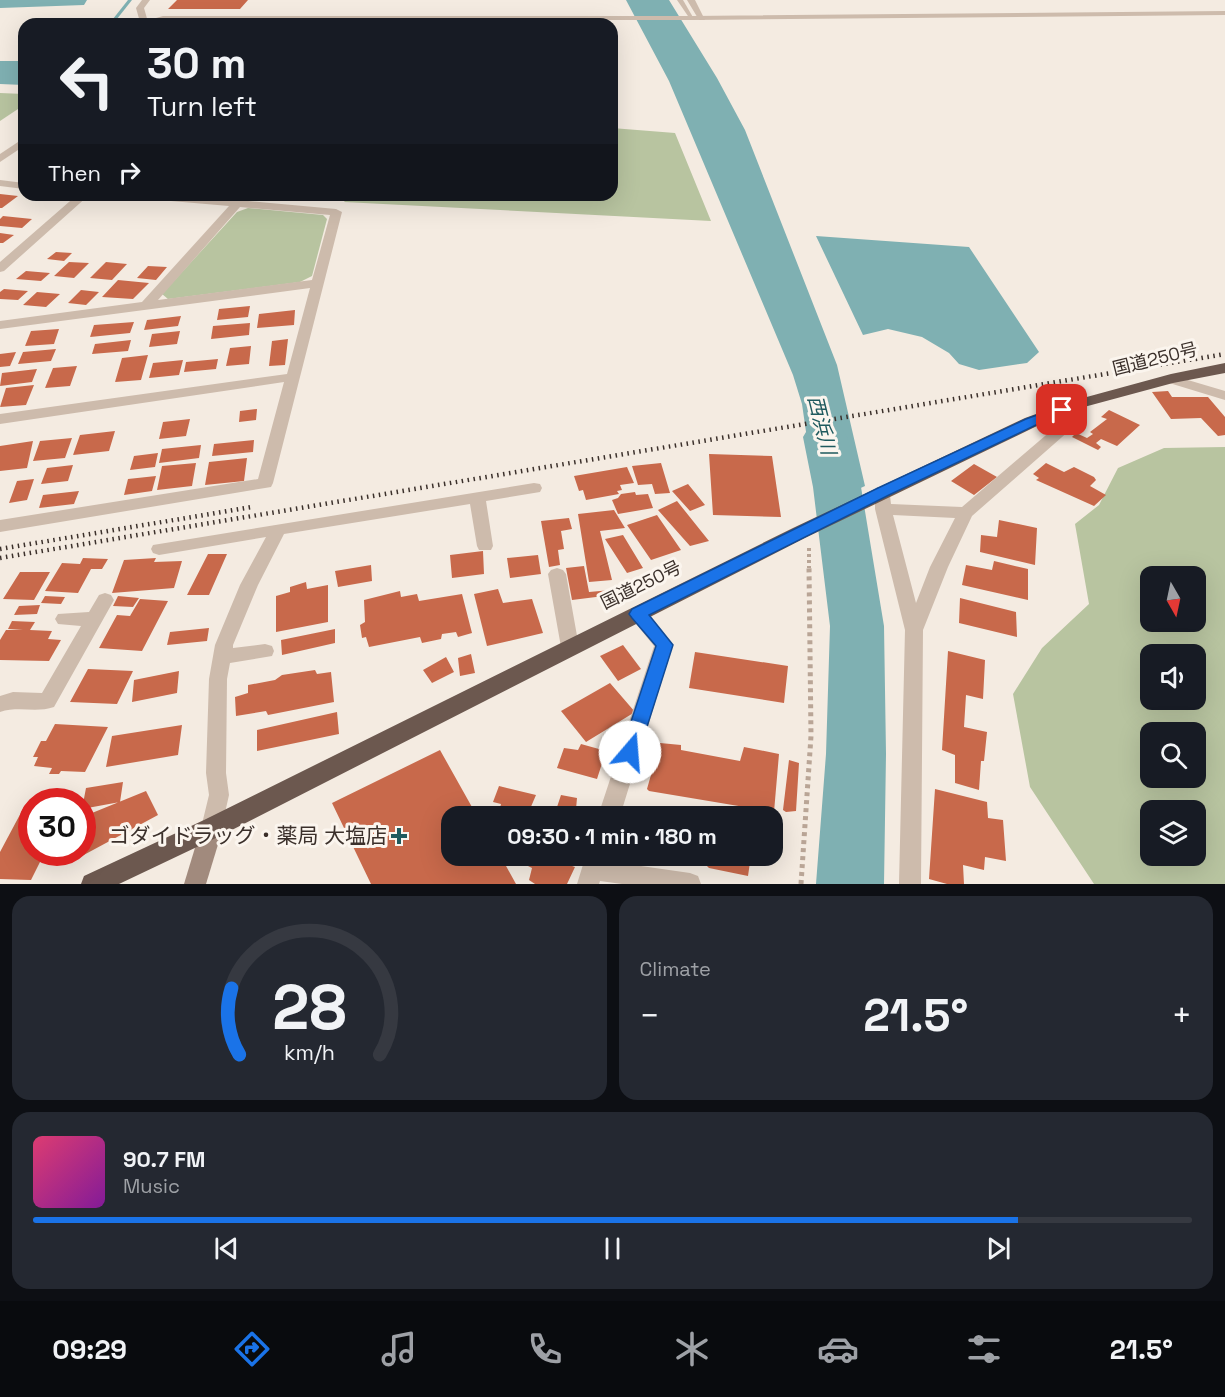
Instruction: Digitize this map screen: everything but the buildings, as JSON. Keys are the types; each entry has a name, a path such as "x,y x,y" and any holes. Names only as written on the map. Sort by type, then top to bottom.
{"highway":[{"name":"国道250号","path":"93,884 212,828 799,533 883,500 1031,422 1078,404 1171,379 1225,368"}],"main road":[{"path":"195,884 212,828"}],"street":[{"path":"141,18 140,8 146,0"},
{"path":"692,0 702,18"},
{"path":"164,18 702,18 1225,13"},
{"path":"0,159 18,146"},
{"path":"0,183 18,185"},
{"path":"0,268 77,201"},
{"path":"0,526 265,483 336,212 212,201"},
{"path":"146,306 238,203"},
{"path":"0,325 317,283"},
{"path":"0,419 292,376"},
{"path":"1171,379 1225,396"},
{"path":"914,630 939,567 966,513 1065,427 1078,404"},
{"path":"159,549 534,488"},
{"path":"477,498 485,546"},
{"path":"910,884 914,630 883,500 966,513"},
{"path":"212,828 219,795 216,773 218,679 224,645 249,585 278,531"},
{"path":"556,574 570,647"},
{"path":"0,704 13,700 47,701 105,600"},
{"path":"612,806 664,645 638,614"},
{"path":"64,619 95,619"},
{"path":"222,657 265,651"},
{"path":"592,869 690,884"}],"lane":[{"path":"680,0 692,18"}],"path":[{"path":"799,533 809,547 811,724 801,884"}],"green space":[{"path":"0,93 18,94 18,109 0,121"},
{"path":"618,128 675,133 711,221 344,202 618,201"},
{"path":"248,208 323,215 327,219 312,276 300,282 168,299 162,294 237,212"},
{"path":"1225,447 1225,884 1094,884 1030,787 1013,694 1042,648 1089,604 1075,524 1099,505 1118,468 1164,448"}],"water":[{"path":"0,0 87,0 84,5 0,8"},
{"path":"626,0 669,0 717,78 745,130 837,365 865,486 817,508 802,404 793,375 669,81"},
{"path":"0,61 18,61 18,85 0,84"},
{"path":"816,236 969,247 1039,352 1027,363 979,370 959,364 949,353 922,337 888,329 863,335"}],"waterway":[{"path":"116,18 130,0"},
{"name":"西浜川","path":"825,437 837,487 857,626 856,754 850,884"}],"railway":[{"path":"0,558 1225,354"},
{"path":"0,549 252,507"}],"place":[{"name":"ゴダイドラッグ・薬局 大塩店","path":"399,836"}],"route":[{"path":"630,752 664,645 638,614 884,491 1031,422 1062,410"}]}
